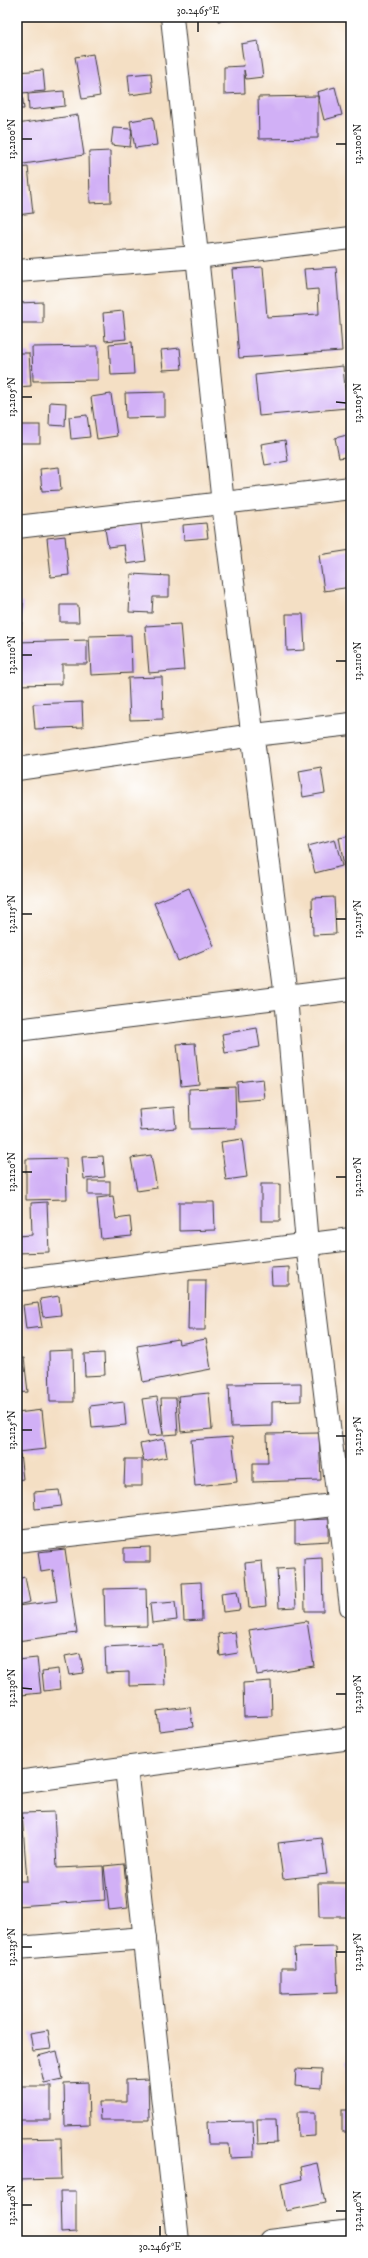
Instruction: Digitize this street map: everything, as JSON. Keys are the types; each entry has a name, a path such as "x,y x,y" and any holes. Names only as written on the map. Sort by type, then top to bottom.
{"street":[{"path":"172,17 223,504 254,735 286,997 307,1244 344,1504 351,1607"},
{"path":"17,271 197,257 351,238"},
{"path":"17,527 351,488"},
{"path":"17,769 254,735 351,724"},
{"path":"17,1030 351,989"},
{"path":"17,1280 307,1244 351,1240"},
{"path":"17,1541 344,1504"},
{"path":"17,1782 351,1738"},
{"path":"126,1768 178,2241"},
{"path":"17,1948 145,1938"},
{"path":"270,2241 351,2231"}],"building":[{"path":"218,17 234,17 234,19 218,21"},
{"path":"258,41 263,77 246,79 244,70 245,93 224,94 224,67 244,66 241,44"},
{"path":"93,54 100,96 82,99 75,57"},
{"path":"43,70 45,91 22,93 24,109 17,109 17,72"},
{"path":"151,73 153,92 130,95 128,75"},
{"path":"335,87 342,115 324,120 317,92"},
{"path":"351,89 351,124 350,124 349,90"},
{"path":"64,91 65,106 29,110 28,94"},
{"path":"318,96 318,138 259,139 258,97"},
{"path":"78,115 84,155 17,165 17,124"},
{"path":"153,117 157,145 135,148 130,121"},
{"path":"113,128 132,129 130,147 111,145"},
{"path":"110,151 111,202 90,203 89,152"},
{"path":"28,167 33,213 17,215 17,168"},
{"path":"263,267 267,317 319,314 318,289 306,290 304,269 336,267 342,351 239,358 232,269"},
{"path":"43,302 43,323 17,323 17,303"},
{"path":"123,311 126,339 105,341 103,313"},
{"path":"348,335 351,335 351,350 350,350"},
{"path":"132,342 134,374 111,375 109,344"},
{"path":"98,346 98,380 33,381 32,347"},
{"path":"180,348 182,369 163,370 161,350"},
{"path":"17,353 29,353 31,386 17,387"},
{"path":"343,366 347,408 259,416 255,375"},
{"path":"165,392 165,417 126,418 125,393"},
{"path":"111,394 117,436 97,439 91,397"},
{"path":"50,402 66,403 65,426 49,425"},
{"path":"87,415 90,437 71,439 69,417"},
{"path":"17,425 40,425 40,443 17,443"},
{"path":"351,434 351,456 339,458 335,438"},
{"path":"285,440 288,461 265,465 261,444"},
{"path":"59,467 61,490 42,491 40,469"},
{"path":"141,523 146,561 127,564 124,545 108,547 105,529"},
{"path":"206,523 208,538 184,540 183,525"},
{"path":"65,536 69,575 51,577 47,538"},
{"path":"351,550 351,587 324,591 319,555"},
{"path":"131,574 169,576 169,597 153,597 152,613 129,612"},
{"path":"17,602 23,603 21,634 17,633"},
{"path":"60,605 78,605 79,622 60,622"},
{"path":"286,614 303,614 305,650 287,651"},
{"path":"180,624 184,670 149,673 145,626"},
{"path":"131,635 132,673 91,675 89,636"},
{"path":"87,640 87,664 62,664 62,684 17,685 17,642"},
{"path":"162,677 163,719 130,720 128,678"},
{"path":"82,702 83,727 35,729 33,704"},
{"path":"321,767 325,793 303,797 299,771"},
{"path":"351,835 351,883 347,884 339,837"},
{"path":"335,839 342,866 315,873 308,846"},
{"path":"189,888 214,946 178,961 154,903"},
{"path":"334,897 336,934 313,935 312,898"},
{"path":"257,1028 260,1047 225,1053 222,1034"},
{"path":"195,1043 199,1084 181,1086 177,1044"},
{"path":"263,1079 265,1099 238,1101 237,1082"},
{"path":"235,1087 236,1128 190,1129 189,1089"},
{"path":"174,1107 176,1128 141,1131 139,1110"},
{"path":"242,1139 247,1177 226,1180 221,1142"},
{"path":"151,1155 157,1188 137,1191 131,1158"},
{"path":"103,1156 105,1177 84,1179 82,1157"},
{"path":"66,1158 67,1199 26,1200 26,1159"},
{"path":"88,1181 110,1181 110,1195 88,1195"},
{"path":"261,1184 280,1184 280,1221 261,1221"},
{"path":"113,1196 116,1219 130,1217 132,1236 101,1239 97,1198"},
{"path":"47,1202 49,1252 17,1253 17,1236 32,1235 31,1203"},
{"path":"179,1202 214,1202 215,1230 179,1231"},
{"path":"289,1267 289,1285 272,1285 271,1268"},
{"path":"189,1280 206,1280 205,1330 188,1330"},
{"path":"59,1296 61,1315 43,1317 40,1299"},
{"path":"38,1303 42,1327 26,1329 23,1305"},
{"path":"178,1339 179,1344 206,1339 211,1369 143,1382 137,1346"},
{"path":"73,1350 74,1402 50,1402 49,1351"},
{"path":"104,1353 105,1375 85,1376 84,1354"},
{"path":"24,1358 28,1392 17,1393 17,1359"},
{"path":"301,1383 301,1401 272,1402 272,1426 231,1427 229,1384"},
{"path":"209,1393 212,1429 181,1432 178,1396"},
{"path":"157,1397 163,1434 161,1398 176,1398 178,1434 148,1436 142,1399"},
{"path":"124,1402 126,1425 92,1428 90,1406"},
{"path":"42,1410 46,1449 17,1452 17,1413"},
{"path":"319,1433 321,1480 253,1482 253,1463 268,1463 267,1434"},
{"path":"232,1437 237,1482 195,1486 191,1440"},
{"path":"164,1439 167,1457 144,1462 140,1444"},
{"path":"17,1454 20,1454 23,1479 17,1480"},
{"path":"125,1459 142,1459 142,1486 124,1486"},
{"path":"59,1490 62,1506 35,1509 34,1492"},
{"path":"329,1519 329,1541 295,1543 295,1520"},
{"path":"150,1547 150,1562 124,1562 124,1548"},
{"path":"65,1549 77,1633 17,1641 17,1606 57,1601 53,1570 41,1572 38,1552"},
{"path":"322,1558 323,1611 305,1611 304,1559"},
{"path":"262,1561 266,1606 249,1608 245,1563"},
{"path":"294,1568 296,1607 279,1608 277,1569"},
{"path":"25,1577 30,1602 17,1605 17,1579"},
{"path":"201,1582 202,1620 184,1621 182,1583"},
{"path":"146,1588 147,1626 105,1627 104,1589"},
{"path":"237,1591 240,1610 223,1612 221,1593"},
{"path":"175,1602 177,1620 152,1623 150,1604"},
{"path":"307,1621 314,1666 257,1675 249,1630"},
{"path":"235,1632 238,1653 220,1656 218,1634"},
{"path":"163,1644 165,1685 129,1686 129,1672 106,1673 105,1647"},
{"path":"80,1653 84,1673 69,1675 65,1656"},
{"path":"37,1658 41,1693 21,1695 17,1660"},
{"path":"58,1669 60,1689 44,1691 42,1671"},
{"path":"271,1681 272,1716 244,1717 243,1683"},
{"path":"190,1707 193,1727 159,1731 157,1711"},
{"path":"17,1760 21,1760 20,1779 17,1779"},
{"path":"54,1812 57,1868 103,1866 105,1900 17,1906 17,1881 27,1881 22,1813"},
{"path":"322,1838 327,1874 283,1879 278,1843"},
{"path":"124,1864 128,1908 109,1910 104,1866"},
{"path":"318,1883 351,1883 351,1917 319,1917"},
{"path":"336,1947 338,1992 281,1994 281,1968 295,1968 294,1948"},
{"path":"48,2030 51,2049 33,2051 30,2033"},
{"path":"57,2051 63,2079 44,2083 38,2056"},
{"path":"351,2060 351,2083 350,2083 347,2061"},
{"path":"296,2069 322,2070 321,2088 295,2086"},
{"path":"148,2079 149,2120 100,2120 99,2102 126,2102 126,2080"},
{"path":"88,2082 89,2125 65,2126 64,2083"},
{"path":"17,2086 51,2086 51,2120 17,2120"},
{"path":"342,2110 351,2110 351,2132 342,2132"},
{"path":"297,2112 315,2112 315,2136 298,2137"},
{"path":"257,2119 276,2119 277,2143 258,2144"},
{"path":"253,2121 254,2157 230,2158 229,2144 208,2144 207,2122"},
{"path":"61,2138 62,2179 17,2180 17,2139"},
{"path":"317,2163 325,2203 286,2211 281,2184 302,2179 300,2167"},
{"path":"60,2191 76,2191 76,2232 61,2233"}]}
